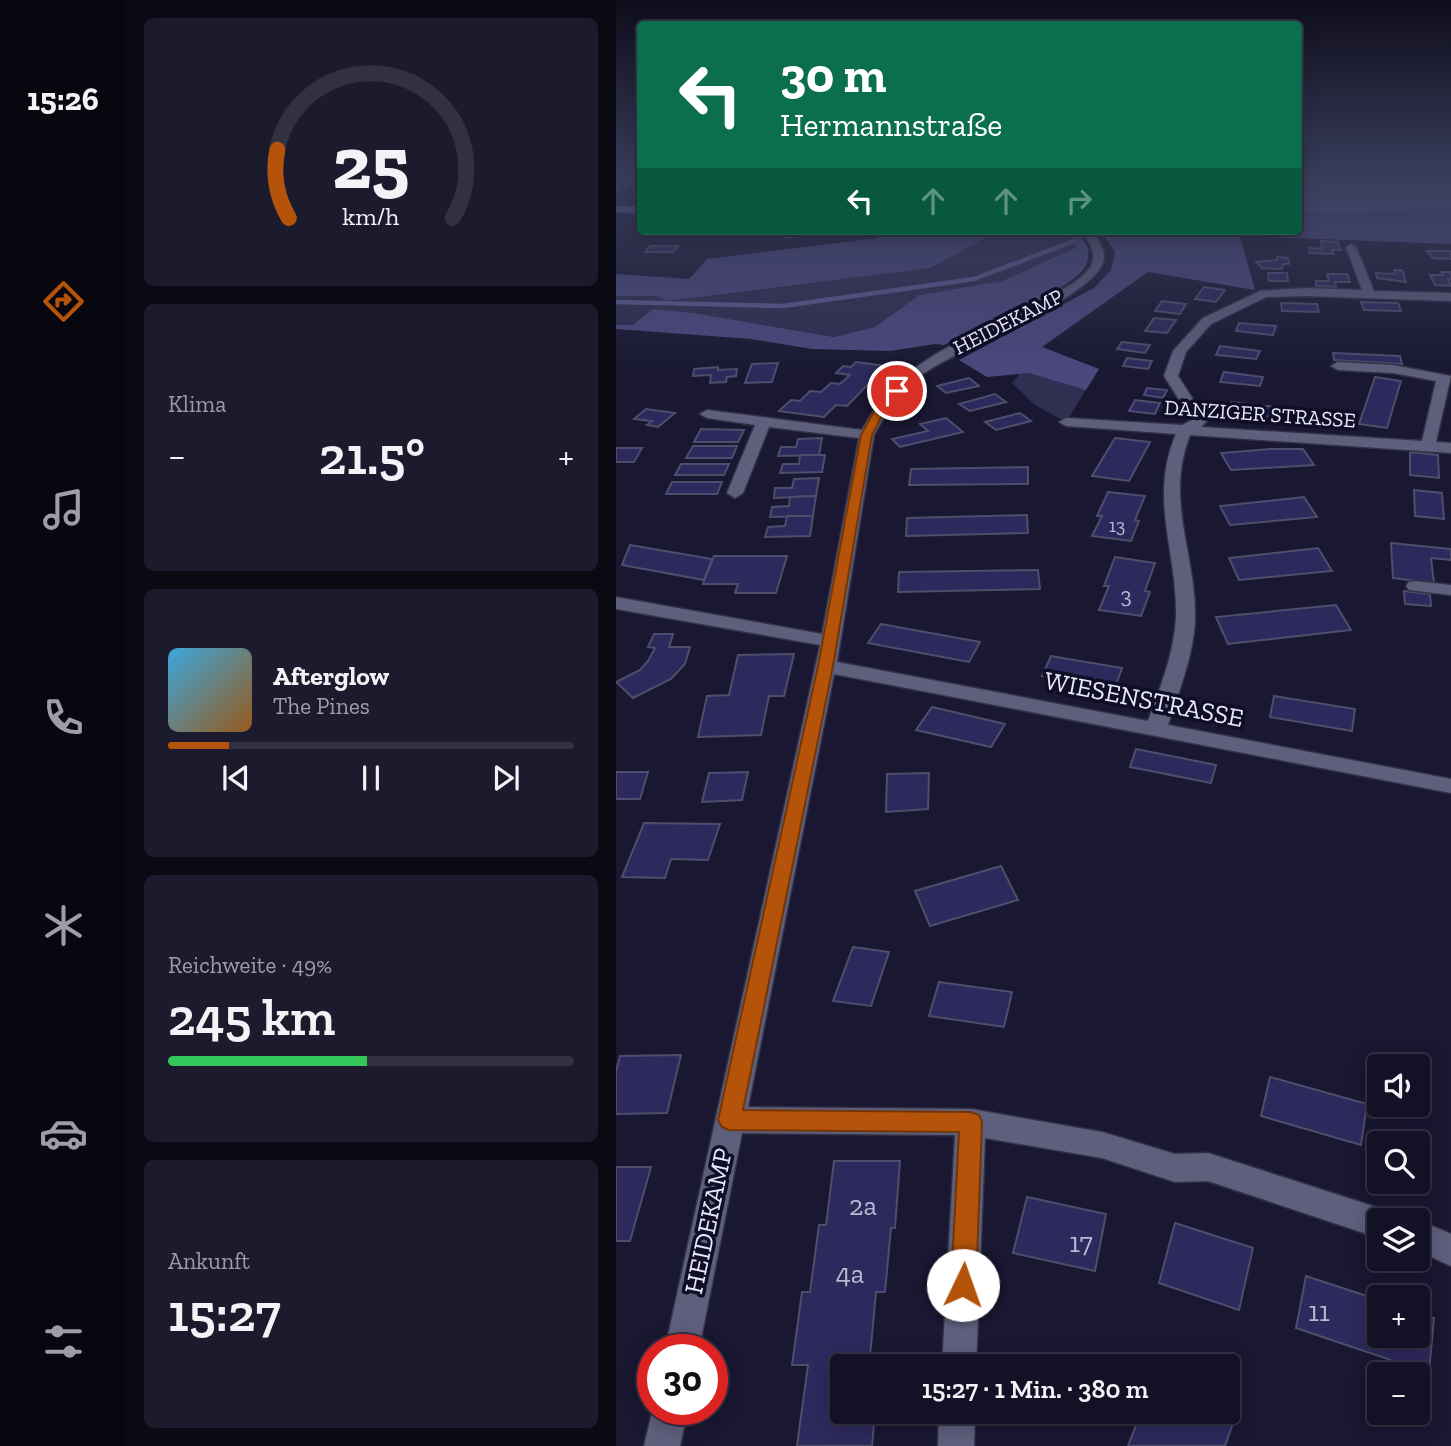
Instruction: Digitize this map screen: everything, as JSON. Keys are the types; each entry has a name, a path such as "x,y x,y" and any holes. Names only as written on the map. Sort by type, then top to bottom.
{"street":[{"name":"HEIDEKAMP","path":"685,1334 827,653 866,435 881,407 913,375 957,346 1054,299 1085,279 1097,266 1095,242"},
{"path":"1351,247 1369,294"},
{"path":"1156,729 1182,650 1186,606 1168,489 1177,446 1185,430 1200,421 1171,376 1180,351 1208,321 1264,294 1451,297"},
{"path":"1338,366 1393,369 1448,379 1428,446"},
{"path":"708,414 866,435"},
{"path":"735,493 764,421"},
{"name":"DANZIGER STRASSE","path":"1066,422 1451,448"},
{"path":"1415,586 1451,590"},
{"name":"WIESENSTRASSE","path":"616,603 1156,729 1451,786"},
{"path":"729,1120 971,1122 1102,1145 1175,1168 1208,1167 1367,1219"},
{"path":"961,1354 971,1122"},
{"path":"1430,1239 1451,1250"},
{"path":"956,1446 957,1424"},
{"path":"662,1446 667,1425"}],"shaded area":[{"path":"842,242 977,242 931,268 667,301 656,296 616,296 616,274 689,279 707,259"},
{"path":"977,242 1074,242 1077,247 1002,281 919,295 875,327 834,337 694,313 633,325 616,325 616,296 656,296 667,301 931,268"},
{"path":"1074,242 1085,242 1089,249 1086,265 1078,275 1043,298 944,345 890,351 812,349 751,339 616,329 616,325 633,325 653,309 694,313 834,337 875,327 919,295 1002,281 1077,247"},
{"path":"1109,242 1242,242 1255,290 1148,272 1042,347 1099,369 1086,390 1029,373 987,377 959,360 1094,288 1111,270 1115,252"},
{"path":"1042,347 1099,369 1066,422 1035,405 1012,383"}],"building":[{"path":"1321,242 1338,242 1340,250 1332,250 1333,254 1310,253 1309,248 1322,249"},
{"path":"650,246 678,246 673,252 645,252"},
{"path":"1427,251 1451,251 1451,259 1433,258"},
{"path":"1277,257 1288,258 1289,264 1283,264 1282,269 1262,268 1256,262 1277,260"},
{"path":"1394,270 1402,270 1406,282 1377,278 1376,273 1395,274"},
{"path":"1441,272 1451,272 1451,279 1448,279 1451,286 1435,285 1430,275 1443,275"},
{"path":"1268,273 1287,273 1288,281 1269,281"},
{"path":"1327,274 1347,274 1350,282 1335,282 1336,287 1316,286 1316,281 1329,281"},
{"path":"1204,287 1225,290 1216,302 1195,299"},
{"path":"1162,301 1186,304 1180,314 1155,311"},
{"path":"1361,302 1398,303 1401,311 1364,310"},
{"path":"1281,303 1317,304 1319,312 1282,311"},
{"path":"1154,318 1176,320 1167,333 1145,331"},
{"path":"1239,323 1276,326 1273,335 1236,331"},
{"path":"1122,342 1150,345 1145,353 1117,349"},
{"path":"1220,346 1260,351 1256,359 1216,355"},
{"path":"1333,353 1400,356 1402,364 1334,360"},
{"path":"1127,358 1152,361 1148,369 1123,366"},
{"path":"856,362 886,366 847,406 836,405 824,417 779,411 791,400 800,401 810,391 821,392 831,383 840,384 850,375 836,373 843,366 851,367"},
{"path":"778,363 772,382 745,383 752,364"},
{"path":"718,367 718,370 737,369 736,376 727,377 726,382 710,383 711,375 693,376 694,369"},
{"path":"1224,372 1263,377 1260,386 1220,382"},
{"path":"1375,377 1401,381 1387,428 1359,424"},
{"path":"969,378 979,386 946,393 937,386"},
{"path":"1147,388 1167,390 1163,398 1144,395"},
{"path":"995,394 1006,402 970,411 959,404"},
{"path":"1135,400 1160,403 1155,414 1129,411"},
{"path":"1231,402 1277,407 1274,418 1228,412"},
{"path":"646,409 675,413 658,427 647,425 652,421 634,419"},
{"path":"1020,413 1031,421 996,430 985,422"},
{"path":"946,418 963,432 900,447 892,439 928,431 920,424"},
{"path":"701,429 744,430 738,442 694,442"},
{"path":"822,438 819,455 778,456 781,447 796,447 798,439"},
{"path":"1115,438 1150,442 1129,481 1092,476"},
{"path":"693,446 737,446 732,458 686,458"},
{"path":"616,448 642,448 634,462 616,462"},
{"path":"1303,449 1314,465 1231,470 1221,453"},
{"path":"1410,452 1438,455 1439,478 1410,475"},
{"path":"800,455 825,455 822,472 780,473 783,464 799,464"},
{"path":"681,464 729,464 724,475 675,475"},
{"path":"1028,467 1028,484 909,485 911,469"},
{"path":"819,478 816,496 774,498 775,488 792,488 794,479"},
{"path":"672,482 722,482 717,494 666,494"},
{"path":"1414,490 1442,493 1444,519 1415,516"},
{"path":"1108,492 1145,496 1135,520 1139,521 1131,541 1092,536 1102,516 1097,516"},
{"path":"816,496 813,516 770,517 772,507 789,506 790,497"},
{"path":"1304,497 1317,517 1230,525 1220,506"},
{"path":"1027,515 1028,533 906,536 907,518"},
{"path":"787,516 813,516 810,536 765,537 768,527 785,526"},
{"path":"1391,543 1451,549 1451,560 1431,558 1434,583 1393,578"},
{"path":"630,545 712,559 704,580 622,565"},
{"path":"1318,548 1332,571 1239,580 1229,558"},
{"path":"714,556 787,556 776,593 735,593 738,584 703,584"},
{"path":"1115,557 1155,563 1145,591 1150,592 1141,616 1099,610 1109,586 1104,586"},
{"path":"1038,570 1040,589 898,592 899,572"},
{"path":"1404,591 1430,594 1431,606 1405,604"},
{"path":"1336,605 1351,630 1228,644 1216,617"},
{"path":"881,624 980,642 969,662 868,643"},
{"path":"654,634 673,634 669,647 690,647 685,664 671,679 633,698 616,682 640,670 648,661 655,648 648,647"},
{"path":"794,654 784,696 769,696 761,735 698,737 707,696 729,695 738,655"},
{"path":"1051,656 1122,668 1115,688 1042,676"},
{"path":"1274,696 1355,709 1352,731 1270,717"},
{"path":"932,707 1005,724 991,747 916,730"},
{"path":"1136,749 1216,765 1211,783 1130,767"},
{"path":"616,772 648,772 640,799 616,799"},
{"path":"748,772 742,800 702,802 709,773"},
{"path":"929,773 928,809 886,812 887,774"},
{"path":"644,823 720,824 708,860 671,859 665,878 622,877"},
{"path":"1001,866 1018,900 930,926 915,891"},
{"path":"853,947 889,952 871,1006 833,1001"},
{"path":"939,982 1012,992 1004,1027 929,1016"},
{"path":"681,1055 667,1113 616,1114 616,1071 620,1056"},
{"path":"1270,1077 1367,1104 1361,1145 1261,1116"},
{"path":"834,1161 900,1161 895,1228 891,1228 885,1292 876,1292 870,1354 830,1354 830,1424 874,1424 872,1446 797,1446 808,1365 792,1365 802,1292 810,1292 819,1225 826,1225"},
{"path":"616,1167 651,1167 630,1241 616,1241"},
{"path":"1027,1197 1106,1214 1095,1271 1013,1253"},
{"path":"1175,1223 1253,1248 1239,1310 1159,1283"},
{"path":"1306,1276 1367,1296 1367,1348 1430,1348 1430,1317 1434,1318 1430,1362 1396,1362 1296,1328"},
{"path":"1136,1424 1233,1424 1225,1446 1128,1446"}],"waterway":[{"path":"616,302 783,306 974,279 1070,242"}],"route":[{"path":"897,391 881,407 866,435 826,666 729,1120 971,1122 963,1285"}]}
